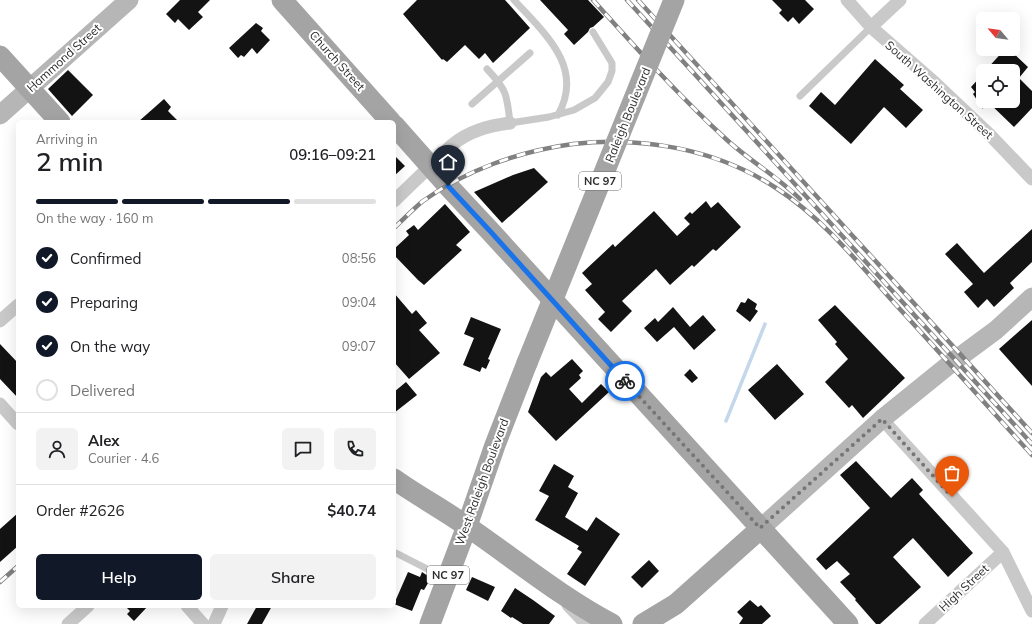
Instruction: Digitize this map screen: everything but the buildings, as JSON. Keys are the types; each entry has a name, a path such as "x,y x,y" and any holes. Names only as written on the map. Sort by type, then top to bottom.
{"main road":[{"name":"Raleigh Boulevard","path":"527,363 674,0"},
{"name":"Church Street","path":"289,2 389,120"},
{"path":"0,58 58,120"},
{"path":"396,127 848,624"},
{"name":"West Raleigh Boulevard","path":"430,624 467,526 495,445 527,363"},
{"path":"396,480 418,496 467,526 555,590 612,624"},
{"path":"643,624 676,604 760,528"}],"street":[{"name":"Hammond Street","path":"0,116 128,0"},
{"name":"South Washington Street","path":"847,0 871,27 964,110 1032,179"},
{"path":"871,27 900,0"},
{"path":"396,199 461,138 477,130 510,123"},
{"path":"760,528 882,419 950,364 996,330 1032,297"},
{"path":"0,321 16,307"},
{"path":"0,404 16,422"},
{"path":"882,419 1003,552 1032,611"},
{"name":"High Street","path":"925,624 1003,552"},
{"path":"555,590 586,624"},
{"path":"658,624 676,604"},
{"path":"68,624 86,608"},
{"path":"189,608 203,624"},
{"path":"214,624 221,608"}],"lane":[{"path":"514,0 546,35 561,56 564,67 566,92 564,102 558,115"},
{"path":"800,96 871,27"},
{"path":"487,69 498,80 507,98 510,123 558,115 574,110 596,98 608,82 612,71 612,63 593,32"},
{"path":"472,104 530,53"},
{"path":"396,553 447,579"}],"waterway":[{"path":"726,421 765,324"}],"railway":[{"path":"593,0 658,72 709,123 736,148 783,183 800,199"},
{"path":"627,0 1032,444"},
{"path":"638,0 1032,433"},
{"path":"396,226 423,201 457,180 475,171 514,157 553,147 599,142 626,142 678,148 704,155 729,164 776,188 793,200 826,228 1032,455"},
{"path":"0,582 16,568"}],"way so far":[{"path":"625,381 760,528 882,419 952,497"}],"route":[{"path":"448,186 625,381"}]}
